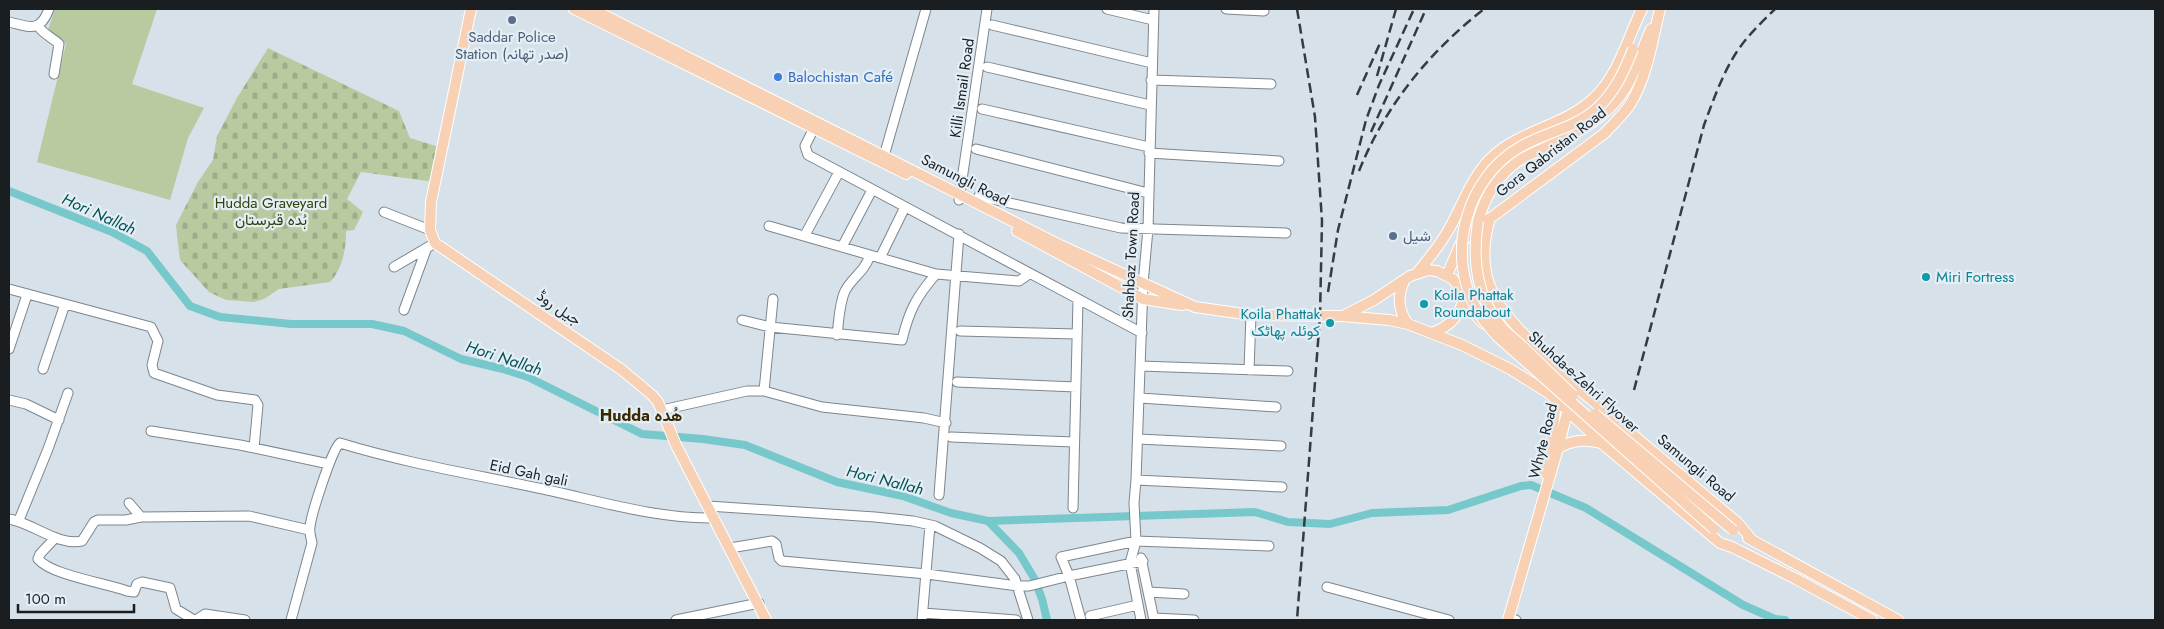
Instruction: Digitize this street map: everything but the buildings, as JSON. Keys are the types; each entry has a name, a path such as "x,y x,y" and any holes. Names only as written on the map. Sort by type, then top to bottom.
{"main road":[{"path":"436,243 430,230 431,202 471,9"},
{"name":"Samungli Road","path":"574,9 815,125 884,156 960,198"},
{"name":"Samungli Road","path":"592,9 960,198 1195,307 1251,315 1342,316 1389,320 1408,324 1462,345 1510,369 1556,399 1602,443 1720,543 1732,547 1872,620"},
{"name":"Shuhda-e-Zehri Flyover","path":"1643,9 1637,50 1625,88 1605,115 1571,136 1521,159 1496,182 1483,204 1478,221 1475,243 1475,266 1480,290 1490,310 1504,329 1576,398 1733,530 1752,540"},
{"name":"Gora Qabristan Road","path":"1418,272 1450,228 1466,194 1492,157 1531,132 1567,116 1586,105 1604,87 1643,9"},
{"name":"Shuhda-e-Zehri Flyover","path":"1659,9 1616,86 1594,111 1566,127 1520,147 1494,166 1475,194 1469,207 1463,233 1463,266 1476,309 1498,337 1732,547"},
{"name":"Gora Qabristan Road","path":"1447,275 1461,243 1473,231 1605,133 1623,113 1638,90 1650,56 1659,9"},
{"path":"960,198 1143,299 1195,307"},
{"path":"1490,218 1485,234 1482,255 1489,288 1502,308 1569,381"},
{"name":"جیل روڈ","path":"436,243 622,370 652,395 662,410 676,446 759,603 766,620"},
{"path":"1418,272 1438,271 1447,275"},
{"name":"Samungli Road","path":"1342,316 1374,300 1418,272"},
{"name":"Samungli Road","path":"1447,275 1458,284 1470,309 1486,326 1569,381 1738,523 1752,540 1898,620"},
{"path":"1404,281 1399,299 1400,308 1408,324"},
{"path":"1432,333 1447,326 1453,320 1462,306 1464,298"},
{"name":"Whyte Road","path":"1538,508 1546,489 1568,410 1569,381"},
{"name":"Whyte Road","path":"1538,508 1552,440 1556,399"},
{"path":"1558,448 1579,440 1602,443"},
{"path":"1509,620 1538,508"}],"street":[{"path":"9,22 30,27 38,26 45,20 49,9"},
{"path":"884,156 926,9"},
{"name":"Killi Ismail Road","path":"960,198 987,9"},
{"path":"1107,9 1153,20"},
{"name":"Shahbaz Town Road","path":"1136,544 1134,503 1140,398 1143,284 1148,229 1154,9"},
{"path":"1226,9 1264,11"},
{"path":"992,25 1152,63"},
{"path":"38,26 43,34 59,44 54,74"},
{"path":"988,67 1150,105"},
{"path":"1151,80 1271,84"},
{"path":"982,110 1149,150 1279,161"},
{"path":"815,125 805,146 808,155 1142,333"},
{"path":"976,149 1148,193"},
{"path":"805,235 839,172"},
{"path":"842,247 872,190"},
{"path":"980,196 1121,228 1286,233"},
{"path":"880,258 905,207"},
{"path":"384,212 430,230"},
{"path":"769,226 936,274 957,274 1019,281 1029,274"},
{"path":"939,495 959,234"},
{"path":"394,267 436,243"},
{"path":"404,310 426,250"},
{"path":"837,335 846,290 866,267 870,255"},
{"path":"742,320 770,327 902,340 907,318 920,292 936,274"},
{"path":"9,289 151,327 158,341 152,365 154,373 217,394 255,400 258,405 254,448"},
{"path":"9,349 27,295"},
{"path":"764,391 773,299"},
{"path":"1073,508 1078,300"},
{"path":"43,369 65,304"},
{"path":"1249,370 1251,315"},
{"path":"960,330 1077,334"},
{"path":"1140,366 1288,372"},
{"path":"957,382 1076,387"},
{"path":"662,410 747,391 764,391 822,407 924,418 946,423"},
{"path":"19,520 68,393"},
{"path":"1140,398 1276,407"},
{"path":"9,400 26,404 59,420"},
{"path":"151,431 254,448 329,464 312,517 309,530 312,543 291,620"},
{"path":"951,437 1074,442"},
{"path":"1138,439 1281,446"},
{"name":"Eid Gah gali","path":"329,464 340,443 466,474 619,507 690,518 714,518"},
{"path":"1136,480 1282,486"},
{"path":"129,503 141,517"},
{"path":"708,506 913,520 930,525 980,548 1001,561 1015,579 1028,620"},
{"path":"9,519 19,520 55,538 74,543 82,541 94,522 98,520 126,520 141,517 249,516 309,530"},
{"path":"930,525 922,616 1016,620"},
{"path":"55,538 40,554 38,559 63,574 134,592 137,584 142,582 170,588 176,609 195,620 205,614 245,620"},
{"path":"730,548 772,541 776,544 778,558 782,561 926,574 1018,586 1029,586 1143,561"},
{"path":"1136,544 1143,561 1154,619 1194,620"},
{"path":"1136,544 1130,563 1141,620"},
{"path":"1081,620 1069,576 1061,557 1136,544 1268,546"},
{"path":"1327,587 1450,620"},
{"path":"1148,592 1184,594"},
{"path":"676,620 759,603"},
{"path":"1090,616 1138,605"}],"green space":[{"path":"55,9 157,9 132,84 204,108 188,138 170,200 37,162 66,44 48,30"},
{"name":"Hudda Graveyard ہُدہ قبرستان","path":"268,48 399,111 410,138 442,148 435,182 361,172 347,199 363,212 354,230 346,231 343,258 338,271 330,282 279,289 264,299 254,302 226,300 209,292 180,260 176,225 198,182 213,160 217,136 237,98"}],"waterway":[{"name":"Hori Nallah","path":"9,191 112,232 147,251 190,306 220,317 291,324 372,324 404,331 461,359 528,377 642,434 703,439 745,445 837,482 903,496 951,513 988,521 1019,553 1034,578 1047,620"},
{"path":"988,521 1255,512 1288,522 1330,524 1372,513 1448,510 1521,486 1531,485 1586,508 1743,605 1775,619 1785,620"}],"railway":[{"path":"1297,9 1315,117 1322,221 1320,316 1297,620"},
{"path":"1377,76 1396,9"},
{"path":"1328,292 1338,230 1366,120 1379,85 1414,9"},
{"path":"1371,132 1426,9"},
{"path":"1359,171 1382,124 1411,82 1445,43 1484,9"},
{"path":"1634,390 1704,125 1714,97 1736,53 1749,35 1775,9"},
{"path":"1357,95 1381,41"}],"place":[{"name":"Saddar Police Station (صدر تھانہ)","path":"512,20"},
{"name":"Balochistan Café","path":"778,77"},
{"name":"شیل","path":"1393,236"},
{"name":"Miri Fortress","path":"1926,277"},
{"name":"Koila Phattak Roundabout","path":"1424,304"},
{"name":"Koila Phattak کوئلہ پھاٹک","path":"1330,323"}],"district":[{"name":"Hudda ھُدہ","path":"641,415"}]}
